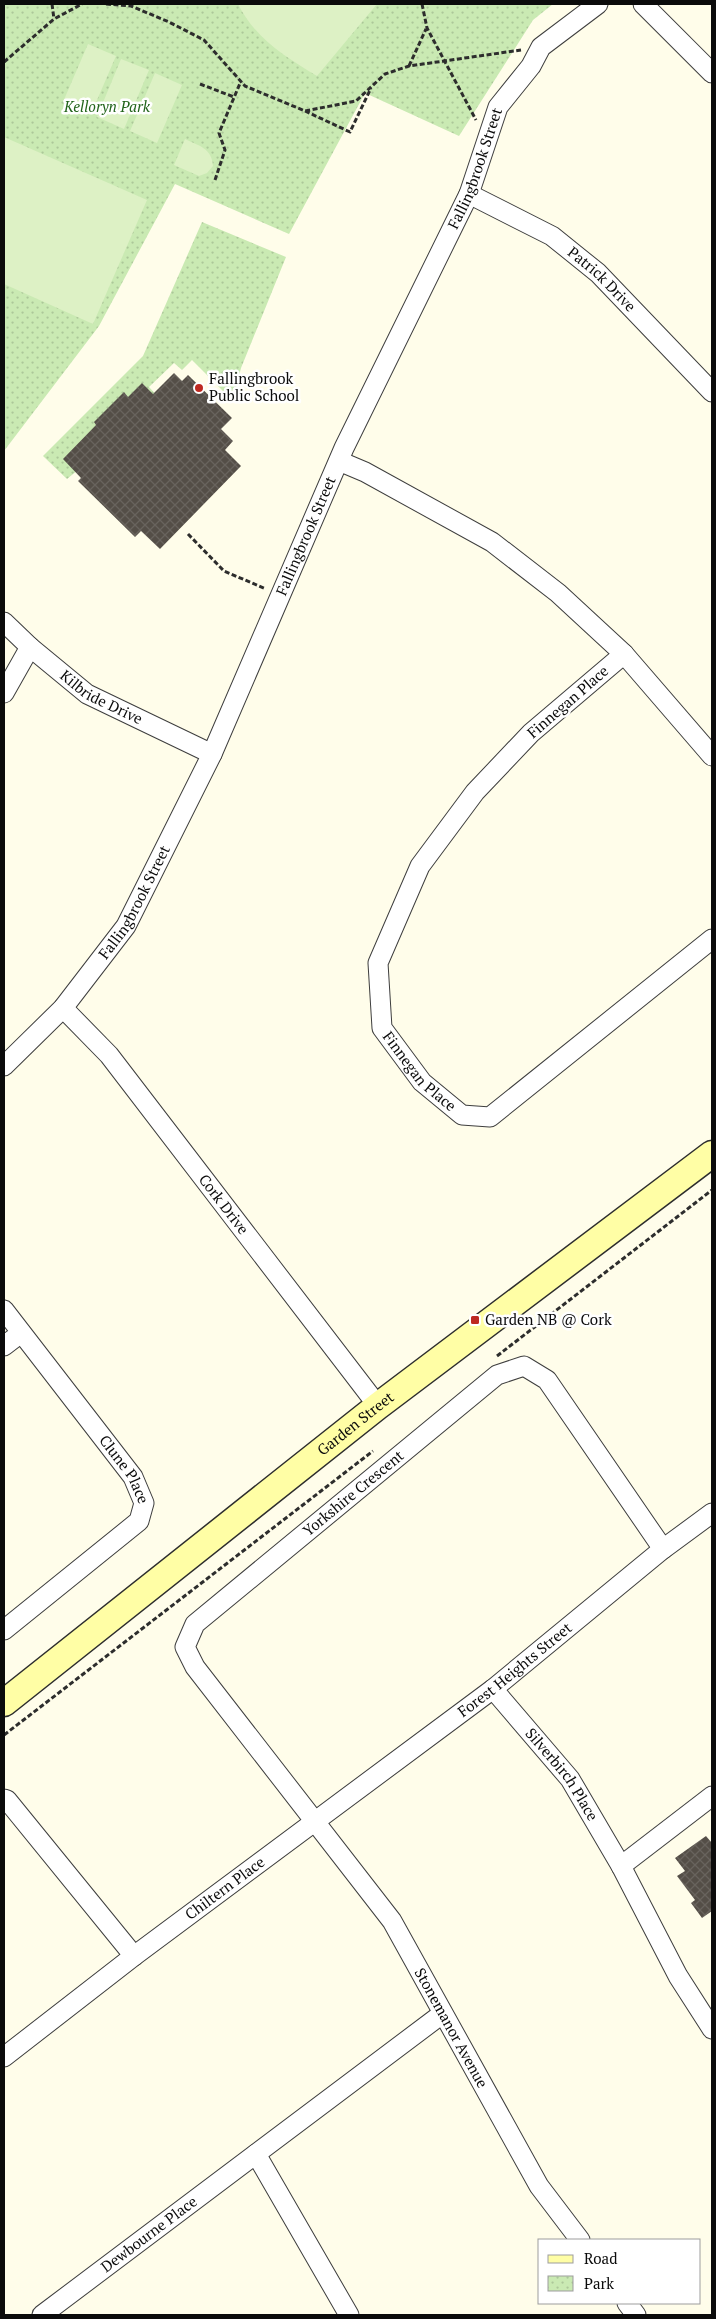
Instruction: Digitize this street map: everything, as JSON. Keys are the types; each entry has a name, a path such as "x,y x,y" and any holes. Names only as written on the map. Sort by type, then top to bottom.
{"street":[{"name":"Fallingbrook Street","path":"4,1066 63,1008 126,926 212,754 339,461 469,194 498,107 531,66 541,47 598,4"},
{"path":"643,4 712,73"},
{"name":"Patrick Drive","path":"469,194 552,236 598,273 712,392"},
{"name":"Finnegan Place","path":"339,461 365,472 492,542 558,593 624,654 712,756"},
{"name":"Kilbride Drive","path":"4,622 30,647 87,694 212,754"},
{"path":"4,693 30,647"},
{"name":"Finnegan Place","path":"624,654 531,733 475,792 420,866 378,963 382,1028 422,1082 455,1110 462,1115 490,1117 712,939"},
{"name":"Cork Drive","path":"63,1008 109,1055 378,1406"},
{"name":"Garden Street","path":"4,1702 378,1406 712,1154"},
{"name":"Clune Place","path":"4,1310 132,1477 144,1503 139,1521 4,1630"},
{"path":"4,1346 21,1333"},
{"name":"Yorkshire Crescent","path":"314,1821 195,1667 185,1646 195,1624 496,1375 524,1366 547,1380 663,1549"},
{"name":"Forest Heights Street","path":"314,1821 493,1689 663,1549 712,1513"},
{"name":"Silverbirch Place","path":"493,1689 570,1779 621,1866 678,1976 712,2029"},
{"path":"621,1866 712,1796"},
{"path":"4,1799 7,1800 134,1956"},
{"name":"Chiltern Place","path":"4,2057 134,1956 314,1821"},
{"name":"Stonemanor Avenue","path":"314,1821 392,1921 539,2186 579,2239"},
{"name":"Dewbourne Place","path":"42,2315 442,2014"},
{"path":"256,2154 349,2315"},
{"path":"628,2304 636,2315"}],"path":[{"path":"52,4 54,19"},
{"path":"4,62 54,19 82,4"},
{"path":"106,4 131,6 169,22 204,40 245,86 350,132 372,86"},
{"path":"422,4 427,28 487,141"},
{"path":"409,66 427,28"},
{"path":"304,111 356,101 385,74 409,66 541,47"},
{"path":"215,180 225,150 220,134 241,81"},
{"path":"200,84 234,97"},
{"path":"188,534 224,571 281,595"},
{"path":"494,1357 712,1190"},
{"path":"4,1735 381,1446"}],"green space":[{"name":"Kelloryn Park","path":"4,4 553,4 533,20 459,136 365,93 289,234 175,184 99,326 4,451"},
{"path":"238,4 377,4 317,76 282,54 262,37"},
{"path":"88,44 116,56 91,114 63,102"},
{"path":"121,59 149,70 124,129 97,117"},
{"path":"155,73 182,85 157,143 130,131"},
{"path":"4,137 147,200 93,324 4,284"},
{"path":"185,139 204,148 210,155 213,166 207,173 199,176 174,165"},
{"path":"202,222 286,257 241,368 236,388 227,395 192,360 182,370 174,363 149,387 162,401 67,479 43,456 143,356"}],"building":[{"path":"174,373 182,381 188,375 232,418 221,429 233,441 225,450 241,466 160,549 141,531 135,537 78,481 81,478 63,459 96,425 94,422 124,392 128,397 142,383 153,394"},
{"path":"706,1836 712,1843 712,1911 702,1918 691,1903 695,1900 677,1876 685,1871 675,1858"}],"place":[{"name":"Fallingbrook Public School","path":"199,388"},
{"name":"Garden NB @ Cork","path":"475,1320"}]}
